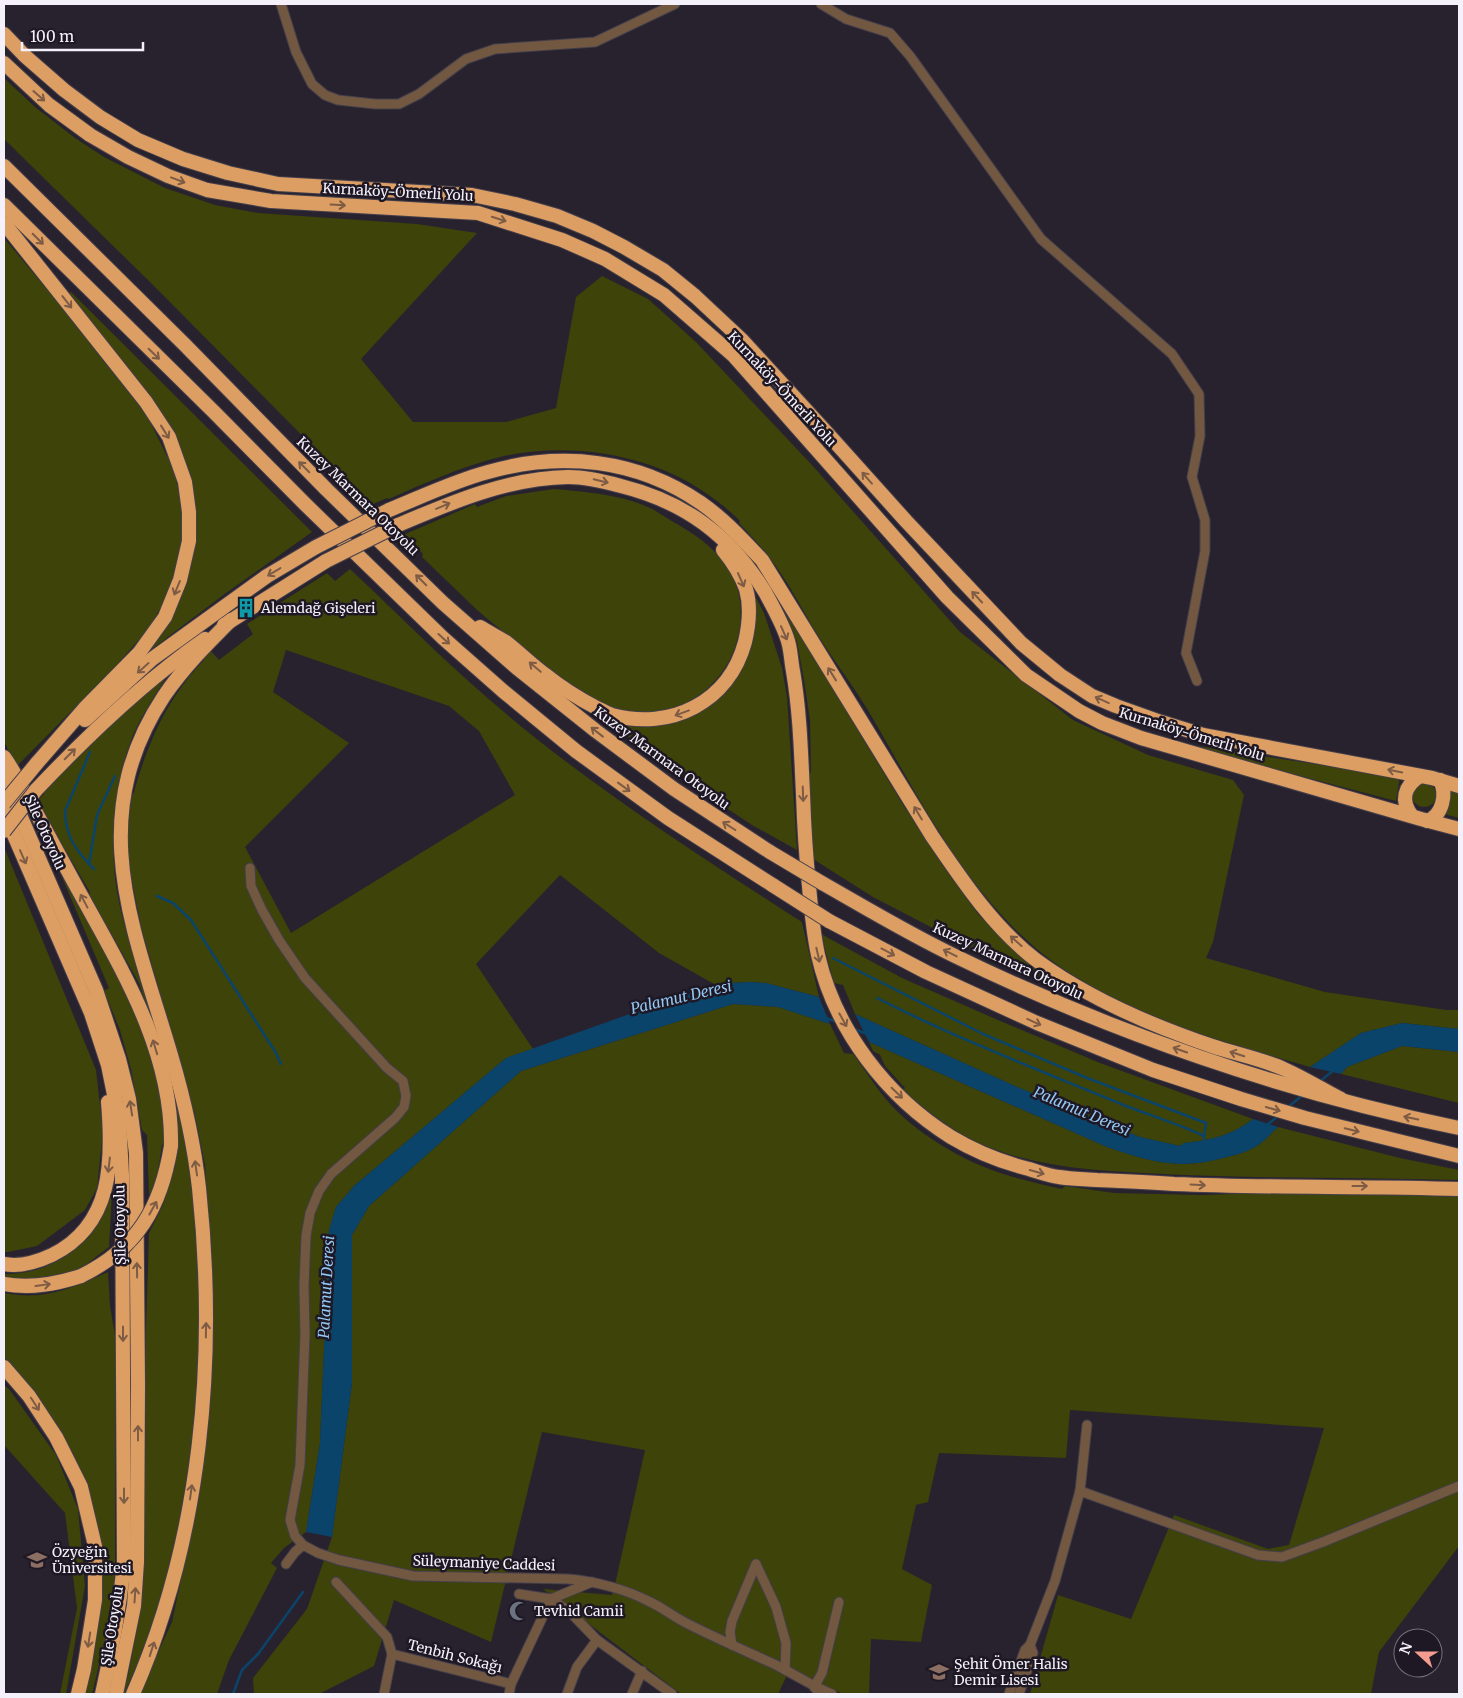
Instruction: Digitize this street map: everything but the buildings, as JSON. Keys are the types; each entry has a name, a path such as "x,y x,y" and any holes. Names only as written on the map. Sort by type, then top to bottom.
{"highway":[{"name":"Kurnaköy-Ömerli Yolu","path":"4,34 25,56 64,90 100,117 138,140 183,159 228,173 278,184 472,195 515,204 557,216 624,247 663,270 741,339 906,522 1021,643 1060,675 1092,696 1140,715 1195,732 1440,780 1459,786"},
{"name":"Kurnaköy-Ömerli Yolu","path":"4,63 49,105 90,135 128,157 168,176 207,190 271,201 478,212 562,240 605,259 664,295 734,356 947,597 1026,675 1058,698 1102,723 1141,738 1459,829"},
{"name":"Kuzey Marmara Otoyolu","path":"4,166 192,352 326,489 443,603 517,668 596,731 674,789 770,852 954,956 1094,1018 1183,1051 1276,1082 1406,1117 1459,1128"},
{"path":"4,205 305,504 443,638 503,691 584,757 668,818 829,920 926,972 1038,1023 1153,1070 1241,1099 1305,1118 1459,1156"},
{"path":"4,223 146,402 169,437 185,482 189,512 189,541 180,580 165,617 139,653 84,709 4,803"},
{"path":"37,764 152,659 267,576 316,547 389,510 487,472 527,463 580,460 628,468 675,488 701,503 727,523 762,560 932,836 962,880 1000,927 1036,959 1086,992 1142,1020 1212,1046 1283,1069 1341,1099"},
{"path":"4,831 36,790 69,755 139,690 186,652 231,620 326,561 398,525 455,501 494,488 526,481 568,477 595,479 635,489 670,502 691,514 735,550 758,581 773,607 788,641 796,689 802,747 805,842 813,931 825,982 840,1016 864,1057 888,1085 914,1110 949,1136 978,1152 1009,1164 1056,1177 1231,1186 1459,1188"},
{"path":"443,603 506,642 546,676 581,700 610,714 627,718 650,719 675,716 692,709 708,698 718,691 728,679 737,666 743,651 749,619 746,590 739,574 721,546 691,514"},
{"path":"133,1694 148,1660 165,1607 189,1510 200,1433 206,1309 202,1223 194,1148 176,1072 144,968 126,898 120,844 122,812 126,783 137,748 156,709 182,671 231,620"},
{"path":"4,757 119,966 143,1016 154,1041 163,1076 171,1133 166,1172 157,1200 139,1230 108,1260 95,1270 63,1282 27,1287 4,1284"},
{"path":"1412,816 1406,808 1405,795 1408,787 1420,776"},
{"name":"Şile Otoyolu","path":"4,778 96,990 119,1059 134,1128 136,1152 137,1280 137,1562 134,1606 116,1694"},
{"path":"1427,821 1433,818 1441,807 1443,790 1440,780"},
{"name":"Şile Otoyolu","path":"4,812 91,1013 108,1065 119,1119 122,1175 124,1565 118,1619 102,1694"},
{"path":"4,1264 24,1265 41,1260 61,1250 79,1235 94,1218 106,1190 111,1136 107,1092 91,1013"},
{"path":"4,1366 29,1396 56,1437 81,1487 95,1546 95,1600 78,1694"}],"street":[{"path":"281,4 296,52 312,84 325,95 338,100 375,104 399,104 419,94 466,60 495,49 595,42 675,4"},
{"path":"820,4 846,19 890,33 910,56 1041,238 1172,354 1200,394 1200,436 1192,477 1205,520 1205,551 1186,653 1197,681"},
{"path":"250,868 251,886 279,940 310,984 387,1068 403,1081 406,1096 404,1107 395,1118 331,1174 310,1213 306,1236 305,1334 300,1465 290,1520 295,1536 303,1545 286,1564"},
{"path":"1009,1694 1054,1581 1080,1491 1088,1425"},
{"path":"1080,1491 1258,1555 1282,1556 1323,1542 1459,1486"},
{"name":"Süleymaniye Caddesi","path":"303,1545 338,1560 413,1576 542,1578 592,1582 648,1600 679,1619 832,1694"},
{"path":"732,1645 730,1632 732,1621 756,1564 776,1607 786,1643 785,1670"},
{"path":"336,1582 387,1637 392,1654 384,1694"},
{"path":"509,1694 511,1684 552,1599 592,1582"},
{"path":"519,1594 552,1599 569,1611 597,1640 672,1694"},
{"path":"821,1694 814,1686 822,1673 839,1602"},
{"path":"567,1694 577,1668 597,1640"},
{"path":"1019,1694 1033,1653 1030,1645"},
{"name":"Tenbih Sokağı","path":"392,1654 511,1684"},
{"path":"632,1694 642,1671"}],"green space":[{"path":"4,78 35,107 75,138 104,157 165,188 215,205 258,213 417,224 477,233 361,359 413,422 506,422 556,408 576,297 602,276 648,299 696,342 811,464 960,632 1073,720 1148,755 1233,780 1244,795 1213,942 1206,958 1325,992 1446,1010 1459,1010 1459,1029 1402,1023 1361,1033 1310,1067 1215,1039 1152,1016 1093,987 1065,970 1033,946 979,888 932,821 865,706 817,634 782,576 766,553 739,523 740,521 726,508 693,485 667,471 639,461 609,454 550,450 520,453 492,459 440,477 371,505 154,286 4,139"},
{"path":"4,238 147,416 174,470 181,501 182,537 175,572 164,602 149,628 115,667 16,767 4,741"},
{"path":"71,292 312,532 226,593 140,658 186,577 178,444 68,294"},
{"path":"554,489 591,493 639,503 697,537 714,551 728,567 739,595 741,607 740,625 735,647 726,667 713,684 696,697 678,706 658,712 636,712 614,708 592,699 562,680 469,603 422,557 423,554 403,535 475,504 477,507 506,496"},
{"path":"350,569 473,685 565,761 642,817 802,922 819,997 766,983 714,984 659,953 560,875 476,964 533,1049 506,1058 354,1186 336,1207 329,1231 320,1443 306,1532 284,1548 271,1563 277,1568 229,1660 217,1694 139,1694 172,1622 196,1508 211,1389 212,1273 205,1165 194,1111 141,927 128,860 131,794 133,795 145,757 160,723 179,691 204,660 203,657 210,650 219,660 253,634 247,624 327,573 335,581","holes":["286,650 449,706 479,731 515,795 291,933 245,847 349,743 273,692"]},
{"path":"749,584 764,613 782,668 787,697 797,850 752,825 708,796 595,713 656,723 732,680"},
{"path":"784,609 905,808 941,863 978,914 1006,943 1074,997 967,946 873,897 813,859 809,772 811,773 810,720 797,642"},
{"path":"170,671 141,719 127,753 115,813 114,854 117,892 123,919 176,1097 139,983 89,894 90,892 37,802 44,794 43,792 100,734"},
{"path":"1171,742 1400,777 1396,801"},
{"path":"1424,783 1432,787 1436,795 1432,803 1424,807 1416,803 1412,795 1416,787"},
{"path":"1450,788 1459,792 1459,818 1444,814"},
{"path":"4,847 96,1070 104,1141 102,1140 97,1188 85,1210 37,1246 8,1252 4,1252"},
{"path":"59,870 114,967 144,1036 155,1071 162,1107 164,1144 162,1145 157,1177 149,1196 147,1135 142,1130 131,1069 120,1030 104,991 109,988"},
{"path":"821,934 902,978 998,1020 1100,1063 1253,1119 1229,1133 1212,1139 1184,1143 1180,1146 1140,1137 1015,1086 855,1014 843,985 834,983"},
{"path":"733,1004 778,1007 830,1024 844,1053 853,1054 892,1106 932,1139 979,1165 1023,1180 1062,1189 1065,1186 1114,1193 1200,1195 1303,1192 1459,1197 1459,1546 1397,1628 1393,1628 1393,1633 1379,1652 1371,1694 1030,1694 1058,1595 1131,1619 1174,1515 1268,1549 1289,1545 1324,1428 1070,1410 1066,1458 939,1453 928,1502 916,1505 902,1569 932,1585 921,1642 871,1639 869,1694 843,1694 790,1669 778,1694 681,1694 543,1589 612,1595 645,1450 542,1432 491,1642 394,1600 374,1666 319,1694 254,1694 253,1678 307,1609 332,1537 352,1383 352,1235 369,1206 521,1071"},
{"path":"869,1042 1107,1147 1149,1160 1189,1164 1228,1157 1255,1147 1278,1127 1400,1158 1459,1170 1459,1180 1237,1177 1117,1172 1048,1164 1025,1159 981,1144 950,1127 931,1113 903,1090 905,1088 885,1066 880,1055 873,1051"},
{"path":"1402,1046 1459,1052 1459,1103 1341,1074 1347,1067"},
{"path":"176,1097 188,1152 197,1238 198,1356 194,1415 187,1474 177,1532 163,1589 138,1664 124,1694 122,1694 128,1676 137,1629 143,1569 149,1233 163,1205 175,1167"},
{"path":"112,1192 109,1247 84,1266 84,1268 64,1275 44,1278 4,1277 4,1274 40,1269 61,1259 80,1245 90,1236 88,1234 97,1222"},
{"path":"108,1272 110,1306 115,1335 115,1571 112,1610 92,1694 83,1694 101,1601 101,1555 88,1495 73,1454 47,1410 4,1357 4,1293 32,1295 58,1292"},
{"path":"4,1385 9,1389 56,1455 78,1509 85,1586 66,1694 60,1694 77,1608 65,1513 4,1445"}],"water":[{"path":"766,983 819,997 830,1024 778,1007 733,1004 521,1071 369,1206 352,1235 352,1383 332,1537 306,1532 320,1443 329,1230 336,1207 354,1186 506,1058 714,984"},
{"path":"855,1014 1015,1086 1140,1137 1180,1146 1184,1143 1212,1139 1229,1133 1253,1119 1278,1127 1261,1143 1242,1153 1189,1164 1149,1160 1107,1147 869,1042"},
{"path":"1402,1023 1459,1029 1459,1052 1402,1046 1347,1067 1341,1074 1310,1067 1361,1033"}],"waterway":[{"path":"90,752 65,811 67,828 73,843 94,869"},
{"path":"89,864 97,815 115,776"},
{"path":"157,896 173,903 191,920 276,1053 281,1064"},
{"path":"833,958 983,1034 1087,1078 1206,1123 1204,1136"},
{"path":"877,998 1000,1054 1195,1132 1204,1136 1204,1143"},
{"name":"Palamut Deresi","path":"826,1018 837,1022"},
{"name":"Palamut Deresi","path":"854,1029 867,1034"},
{"name":"Palamut Deresi","path":"1319,1082 1334,1070"},
{"name":"Palamut Deresi","path":"1288,1107 1303,1095"},
{"name":"Palamut Deresi","path":"1267,1125 1278,1116"},
{"name":"Palamut Deresi","path":"233,1694 242,1670 258,1654 303,1592"}],"place":[{"name":"Alemdağ Gişeleri","path":"246,608"},
{"name":"Özyeğin Üniversitesi","path":"37,1560"},
{"name":"Tevhid Camii","path":"519,1611"},
{"name":"Şehit Ömer Halis Demir Lisesi","path":"939,1672"}]}
